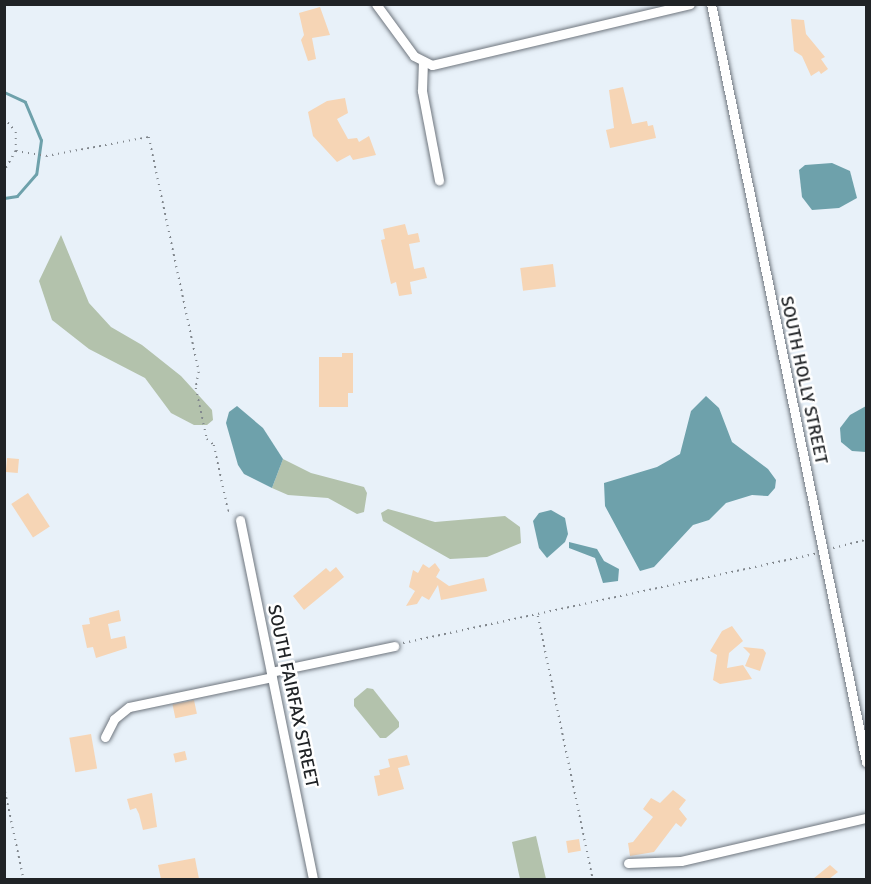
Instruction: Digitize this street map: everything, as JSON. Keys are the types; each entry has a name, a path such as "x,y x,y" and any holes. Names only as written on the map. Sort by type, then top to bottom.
{"street":[{"path":"376,4 414,56 427,63 690,4"},
{"name":"SOUTH HOLLY STREET","path":"711,4 823,550 862,717 867,762"},
{"path":"427,63 422,91 439,180"},
{"name":"SOUTH FAIRFAX STREET","path":"240,520 313,879"},
{"path":"105,737 114,719 129,707 394,645"},
{"path":"628,863 681,861 867,818"}],"path":[{"path":"4,118 16,132 15,152 4,172"},
{"path":"15,152 46,156 149,137 199,372 196,388 206,436 214,445 228,510 240,520"},
{"path":"394,645 805,559 823,550 867,540"},
{"path":"538,615 593,879"},
{"path":"4,786 24,879"}],"green space":[{"path":"61,235 89,303 111,327 142,345 181,376 212,410 213,420 207,425 194,425 171,413 145,378 89,349 52,320 39,281"},
{"path":"283,459 311,473 364,487 367,493 364,512 357,514 328,498 288,495 272,488"},
{"path":"388,509 435,522 505,516 520,527 521,543 487,557 450,559 383,521 381,513"},
{"path":"367,688 373,689 399,722 399,727 386,738 380,738 354,706 354,699"},
{"path":"536,836 546,879 520,879 512,842"}],"water":[{"path":"832,163 850,171 857,198 839,208 812,210 802,197 799,170 805,165"},
{"path":"706,396 719,408 732,442 768,469 776,480 775,488 768,496 752,495 726,503 709,520 693,525 654,567 640,571 605,506 604,483 657,467 680,454 691,411"},
{"path":"237,406 263,428 283,459 272,488 244,474 238,465 226,423 229,412"},
{"path":"866,406 866,452 852,451 841,442 840,428 850,415"},
{"path":"551,510 565,518 568,534 565,542 547,558 539,548 533,521 539,513"},
{"path":"569,542 597,549 604,561 619,569 618,581 603,583 595,558 569,548"}],"building":[{"path":"320,7 330,35 312,38 316,59 308,61 301,40 304,35 299,13"},
{"path":"791,19 804,20 806,34 825,57 821,59 828,69 821,74 819,71 811,76 802,56 794,51"},
{"path":"623,87 632,124 647,121 648,126 653,125 656,138 610,148 606,130 614,128 609,90"},
{"path":"345,98 348,113 337,119 348,139 357,138 359,142 369,136 376,155 353,160 350,155 337,162 313,136 308,112 327,101"},
{"path":"405,224 408,235 418,233 420,242 409,244 414,269 424,267 427,278 410,282 412,294 399,296 396,282 391,284 381,240 385,239 383,229"},
{"path":"553,264 556,287 523,291 520,268"},
{"path":"342,353 353,353 353,393 348,393 348,407 319,407 319,357 342,357"},
{"path":"7,458 19,459 18,473 6,472"},
{"path":"28,493 50,527 33,537 11,504"},
{"path":"435,563 440,570 436,577 449,586 484,578 487,591 441,600 438,585 429,600 422,596 417,604 406,606 415,591 409,587 413,570 418,573 423,564 429,568"},
{"path":"336,567 344,577 304,610 293,596 326,568 330,572"},
{"path":"119,610 121,621 108,624 111,639 125,636 127,648 96,658 93,647 87,648 82,625 90,624 89,618"},
{"path":"732,626 743,641 729,653 727,668 743,665 752,679 720,684 713,680 717,655 710,651 722,631"},
{"path":"743,647 763,649 766,653 760,671 745,666 750,654"},
{"path":"194,700 197,714 175,718 172,705"},
{"path":"91,734 97,768 75,772 69,738"},
{"path":"185,751 187,760 175,762 173,754"},
{"path":"407,755 410,765 398,768 404,789 378,796 374,776 380,775 379,770 390,767 388,759"},
{"path":"673,790 686,800 679,809 687,819 681,827 676,823 654,852 630,856 628,843 633,842 653,817 643,809 651,798 660,803"},
{"path":"152,793 157,827 143,830 136,808 130,810 127,799"},
{"path":"579,839 581,851 568,853 566,841"},
{"path":"195,858 199,879 161,879 158,865"},
{"path":"830,865 838,872 829,879 813,879"}],"waterway":[{"path":"4,92 25,102 41,140 36,174 17,196 4,198"}]}
